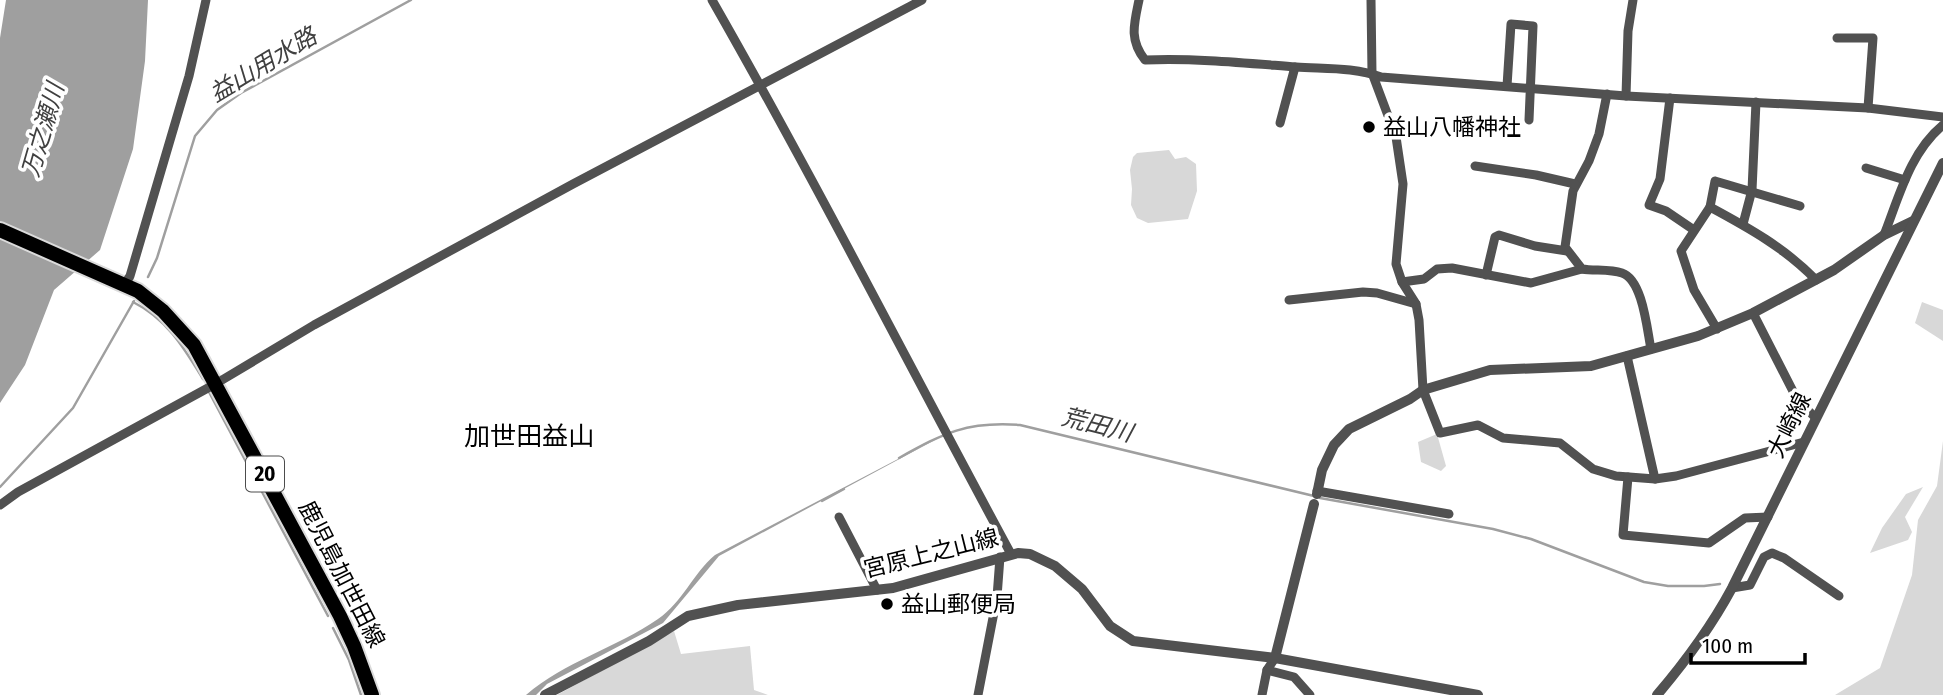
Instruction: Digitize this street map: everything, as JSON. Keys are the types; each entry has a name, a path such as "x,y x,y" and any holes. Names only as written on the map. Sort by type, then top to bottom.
{"main road":[{"name":"鹿児島加世田線","path":"0,230 123,283 153,302 178,325 194,345 216,383 340,616 372,695"}],"street":[{"path":"123,283 130,276 169,149 206,0"},
{"path":"712,0 887,319 1005,555 978,695"},
{"path":"0,505 18,492 216,383 314,325 643,146 922,0"},
{"path":"1139,0 1133,34 1135,44 1145,61 1198,59 1295,66 1381,77 1626,96 1868,108 1943,117"},
{"path":"1371,0 1372,74 1389,116 1403,184 1396,264 1402,282 1416,304 1423,390 1440,433 1478,425 1503,438 1560,443 1593,469 1628,477 1655,479 1676,476 1804,442"},
{"path":"1626,96 1628,31 1633,0"},
{"path":"1507,86 1511,24 1533,26 1529,120"},
{"path":"1837,38 1873,38 1868,108"},
{"path":"1280,123 1295,66"},
{"path":"1582,270 1567,251 1565,244 1575,184 1589,161 1599,134 1607,94"},
{"path":"1670,98 1660,179 1649,205 1666,211 1694,230"},
{"path":"1743,225 1752,190 1756,102"},
{"path":"1884,235 1905,180 1923,148 1943,125"},
{"name":"大崎線","path":"1657,695 1689,657 1732,588 1943,163"},
{"path":"1475,166 1575,184"},
{"path":"1866,168 1905,180"},
{"path":"1717,330 1694,290 1681,251 1710,207 1715,181 1800,206"},
{"path":"1710,207 1794,257 1816,279"},
{"path":"1262,695 1268,670 1276,658 1322,470 1334,445 1349,429 1423,390 1469,375 1490,370 1579,368 1717,330 1816,279 1884,235 1913,221"},
{"path":"1486,275 1495,237 1499,235 1535,246 1567,251"},
{"path":"1402,282 1424,279 1437,269 1463,270 1531,284 1582,270 1622,273 1638,292 1651,349"},
{"path":"1289,300 1363,292 1377,293 1416,304"},
{"path":"1753,313 1798,401 1816,418"},
{"path":"1627,356 1655,479"},
{"path":"1628,477 1623,535 1709,543 1745,518 1768,517"},
{"path":"1316,496 1449,514"},
{"path":"839,517 877,590"},
{"path":"1732,588 1750,585 1766,555 1772,552 1839,596"},
{"name":"宮原上之山線","path":"545,695 649,641 688,615 738,605 877,590 926,579 1005,555 1030,554 1055,566 1082,589 1115,631 1133,641 1276,658 1478,695"},
{"path":"1268,670 1294,677 1310,695"}],"shaded area":[{"path":"1169,150 1175,159 1186,157 1196,164 1197,191 1188,219 1148,223 1137,218 1131,205 1130,170 1133,157 1137,153"},
{"path":"1922,302 1943,310 1943,341 1915,323"},
{"path":"1437,434 1446,466 1441,471 1421,462 1418,442"},
{"path":"1943,441 1943,695 1835,695 1880,668 1912,575 1918,520 1937,486"},
{"path":"1923,487 1905,517 1912,532 1908,540 1870,553 1882,528 1906,494"},
{"path":"674,631 681,654 750,646 754,690 768,695 557,695"}],"water":[{"name":"万之瀬川","path":"6,0 148,0 145,61 133,149 100,250 54,290 25,365 0,403 0,38"},
{"path":"959,427 719,556 663,623 547,684 536,695 526,695 557,673 658,619 715,555"}],"waterway":[{"name":"益山用水路","path":"148,277 157,258 195,136 217,110 241,93 411,0"},
{"name":"益山用水路","path":"0,487 73,408 134,301"},
{"path":"133,302 165,326 203,379"},
{"path":"209,392 328,616"},
{"name":"荒田川","path":"899,458 929,442 970,427 1020,425 1314,496"},
{"name":"荒田川","path":"822,501 844,489"},
{"name":"荒田川","path":"1320,498 1493,529 1531,539 1644,582 1668,586 1720,584"},
{"path":"333,628 349,660 361,695"}],"place":[{"name":"益山八幡神社","path":"1369,127"},
{"name":"益山郵便局","path":"887,604"}],"district":[{"name":"加世田益山","path":"529,436"}]}
